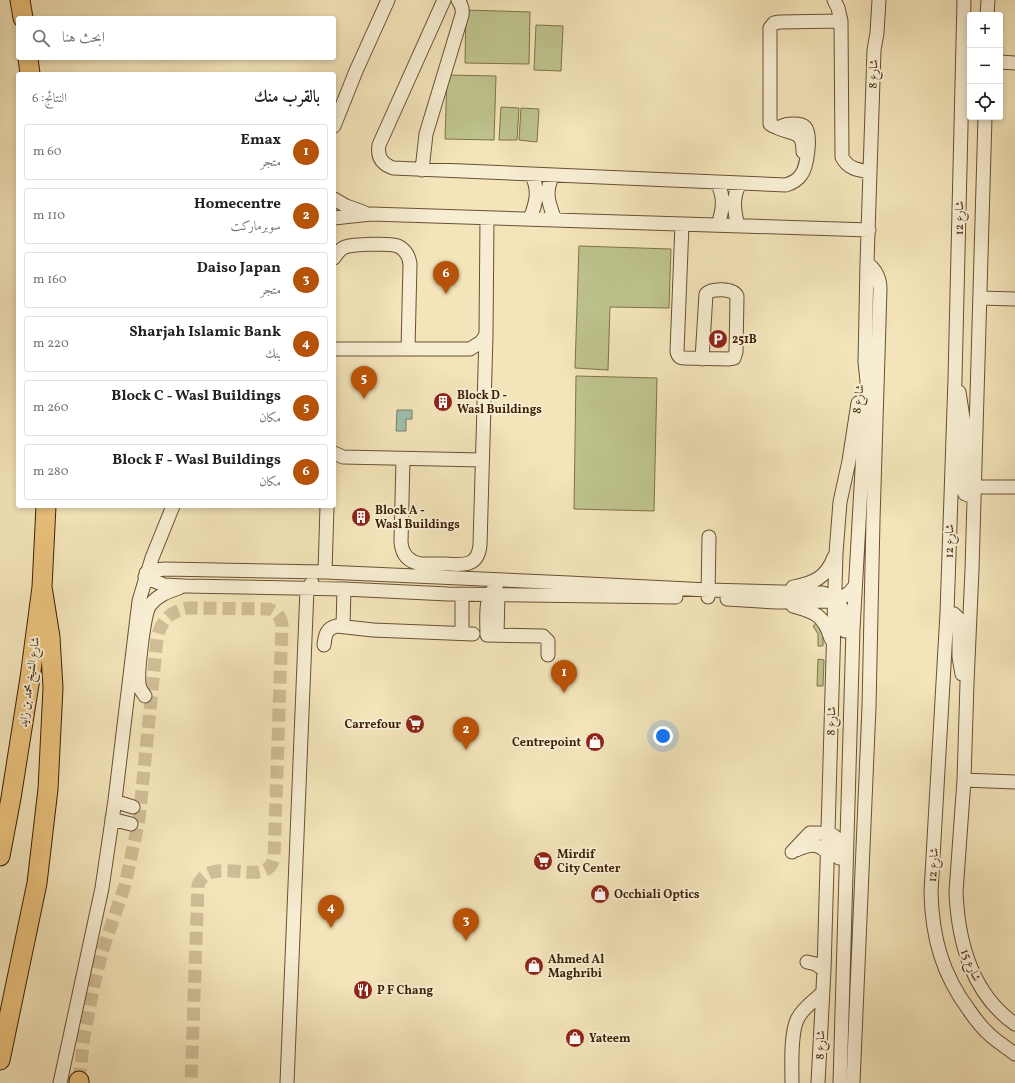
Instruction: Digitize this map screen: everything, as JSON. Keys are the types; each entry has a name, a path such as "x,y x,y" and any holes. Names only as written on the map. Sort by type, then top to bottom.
{"highway":[{"path":"20,0 23,16"},
{"path":"28,60 30,72"},
{"name":"شارع الشيخ محمد بن زايد","path":"0,856 14,783 42,587 46,508"},
{"path":"0,1060 37,882 48,789 53,688 50,637 42,587"}],"street":[{"path":"336,121 356,71 388,0"},
{"path":"444,0 379,145 379,155 384,164 393,168 786,185 792,183 802,175 806,163 809,136 806,127 797,124 785,124 779,128 772,126 769,121 770,28 774,23 780,22 841,21"},
{"path":"422,170 426,134 462,15 463,9 458,0"},
{"path":"834,0 838,8 841,21 842,157 851,167 870,172"},
{"name":"شارع 8","path":"871,0 871,33 874,50"},
{"name":"شارع 8","path":"840,1083 855,586 867,381 865,362 867,263 874,50 877,33 879,0"},
{"name":"شارع 12","path":"964,0 955,379 947,613 931,892 934,932 938,951 946,971 963,1002 978,1022 991,1036 1015,1054"},
{"path":"987,12 988,0"},
{"path":"1003,62 1015,63"},
{"name":"شارع 12","path":"956,892 964,780 985,120"},
{"path":"530,219 536,204 537,192 531,174"},
{"path":"554,175 548,187 548,199 555,220"},
{"path":"717,182 722,193 723,205 718,225"},
{"path":"738,226 734,206 735,194 740,183"},
{"path":"336,200 354,210 371,214"},
{"path":"336,218 371,214 869,230"},
{"path":"402,459 401,549 404,554 415,563 457,564 469,563 474,560 479,551 486,335 487,218"},
{"path":"682,224 678,356 682,358 730,359 735,356 738,298 734,291 713,290 705,296 702,358"},
{"path":"336,254 344,247 352,245 392,245 405,251 409,257 410,264 408,349"},
{"path":"853,1083 869,707 880,289 878,277 872,267 867,263"},
{"path":"980,298 1015,299"},
{"path":"470,350 481,342 486,335"},
{"path":"336,349 470,350 479,356 485,366"},
{"name":"شارع 8","path":"818,1083 824,970 836,553 840,502 849,461 861,375 865,362"},
{"path":"955,379 964,415 962,488 965,494 968,495 974,489 1015,488"},
{"path":"336,453 343,457 482,460"},
{"path":"60,1083 71,1043 98,914 115,800 137,616 146,575 172,508"},
{"path":"325,572 327,508"},
{"path":"708,594 709,537"},
{"path":"774,596 820,578 830,568 836,553"},
{"path":"146,575 156,570 165,569 325,572 417,577 569,582 708,594"},
{"path":"146,575 164,585 185,586 344,589 462,594 708,594 774,596 822,602 843,597 855,586"},
{"path":"287,1083 307,589 312,583 320,580 397,583 417,577"},
{"path":"548,655 548,641 546,637 492,635 487,610 494,594 492,590 500,585 543,586 569,582"},
{"path":"145,696 140,688 140,663 145,624 150,606 160,594 185,586"},
{"path":"343,626 344,589"},
{"path":"324,645 326,633 333,626 373,630 467,634 462,594"},
{"path":"774,596 817,614 824,622 833,645"},
{"path":"835,600 844,610 844,688 848,697 852,700"},
{"path":"947,613 954,614 959,619 959,664 963,677 967,683"},
{"path":"964,780 1015,782"},
{"path":"115,800 133,807"},
{"path":"112,818 131,824"},
{"path":"827,852 810,844 792,852 810,833 827,833 834,836 838,841 839,873 846,888"},
{"name":"شارع 15","path":"956,892 957,913 962,940 971,969 990,1000 1015,1024"},
{"path":"824,949 807,959 824,970"},
{"path":"792,1083 792,1020 822,993"}],"shaded area":[{"path":"466,10 530,12 529,64 465,63"},
{"path":"536,25 563,26 561,71 534,70"},
{"path":"447,75 496,76 494,140 445,139"},
{"path":"501,107 519,108 517,140 499,140"},
{"path":"521,108 539,109 537,142 519,140"},
{"path":"579,246 671,249 669,308 610,307 608,370 575,368"},
{"path":"576,376 657,378 654,511 574,509"},
{"path":"397,410 412,410 412,419 406,419 406,431 396,431"},
{"path":"817,623 823,634 823,646 818,646 818,634 813,626"},
{"path":"818,659 824,660 823,686 817,686"}],"tunnel":[{"path":"79,1081 84,1036 94,985 102,952 125,885 139,820 158,633 167,618 182,609 269,609 278,615 282,624 274,858 269,867 261,872 214,872 205,876 198,885 191,1083"}],"place":[{"name":"Block F - Wasl Buildings","path":"446,294"},
{"name":"251B","path":"718,339"},
{"name":"Block C - Wasl Buildings","path":"364,399"},
{"name":"Block D - Wasl Buildings","path":"443,402"},
{"name":"Block A - Wasl Buildings","path":"361,517"},
{"name":"Emax","path":"564,693"},
{"name":"Carrefour","path":"415,724"},
{"name":"Centrepoint","path":"595,742"},
{"name":"Homecentre","path":"466,750"},
{"name":"Mirdif City Center","path":"543,861"},
{"name":"Occhiali Optics","path":"600,894"},
{"name":"Sharjah Islamic Bank","path":"331,928"},
{"name":"Daiso Japan","path":"466,941"},
{"name":"Ahmed Al Maghribi","path":"534,966"},
{"name":"P F Chang","path":"363,990"},
{"name":"Yateem","path":"575,1038"}]}
